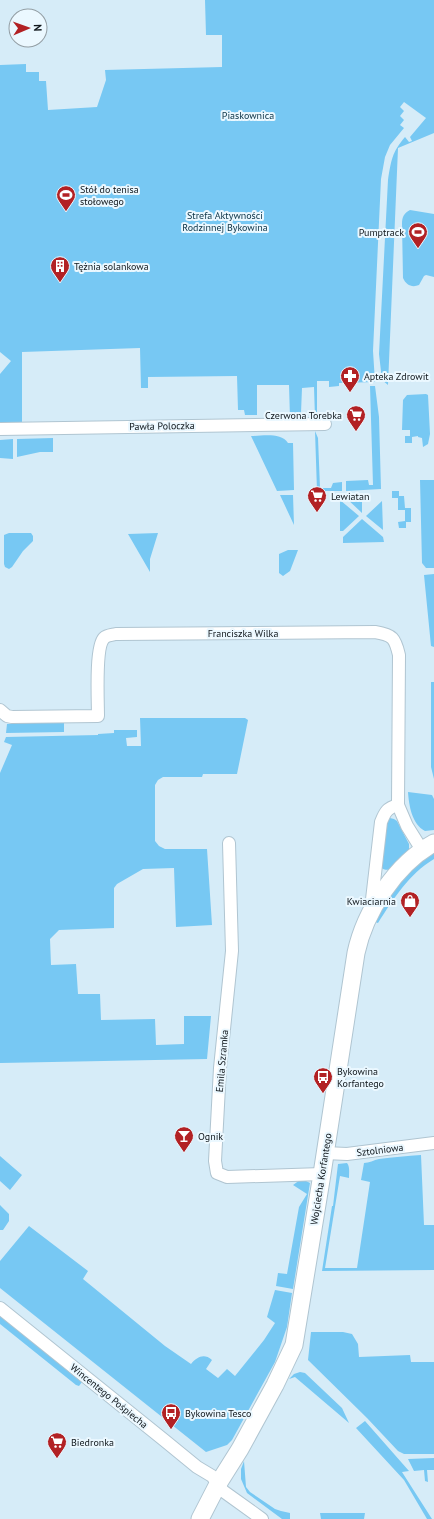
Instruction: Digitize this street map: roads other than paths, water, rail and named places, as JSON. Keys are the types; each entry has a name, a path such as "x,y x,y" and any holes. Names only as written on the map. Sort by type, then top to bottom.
{"street":[{"name":"Pawła Poloczka","path":"0,429 325,424"},
{"name":"Franciszka Wilka","path":"0,710 7,716 12,717 98,716 98,652 103,639 109,635 375,632 388,634 396,642 399,656 398,805 407,826 428,846"},
{"path":"370,912 381,822 384,813 389,808 398,805"},
{"name":"Emila Szramka","path":"228,843 232,951 220,1068 215,1161 217,1173 227,1177 322,1174"},
{"name":"Wojciecha Korfantego","path":"200,1519 218,1484 240,1449 275,1385 294,1344 356,953 361,933 370,912 384,890 398,873 428,846"},
{"name":"Sztolniowa","path":"325,1153 341,1154 434,1143"},
{"name":"Wincentego Pośpiecha","path":"0,1308 164,1440 212,1476 223,1491 262,1519"}],"place":[{"name":"Stół do tenisa stołowego","path":"66,212"},
{"name":"Pumptrack","path":"418,249"},
{"name":"Tężnia solankowa","path":"60,283"},
{"name":"Apteka Zdrowit","path":"350,393"},
{"name":"Czerwona Torebka","path":"356,432"},
{"name":"Lewiatan","path":"317,513"},
{"name":"Kwiaciarnia","path":"410,918"},
{"name":"Bykowina Korfantego","path":"323,1094"},
{"name":"Ognik","path":"184,1153"},
{"name":"Bykowina Tesco","path":"171,1430"},
{"name":"Biedronka","path":"57,1459"}],"park label":[{"name":"Piaskownica","path":"248,115"},
{"name":"Strefa Aktywności Rodzinnej Bykowina","path":"225,220"}]}
